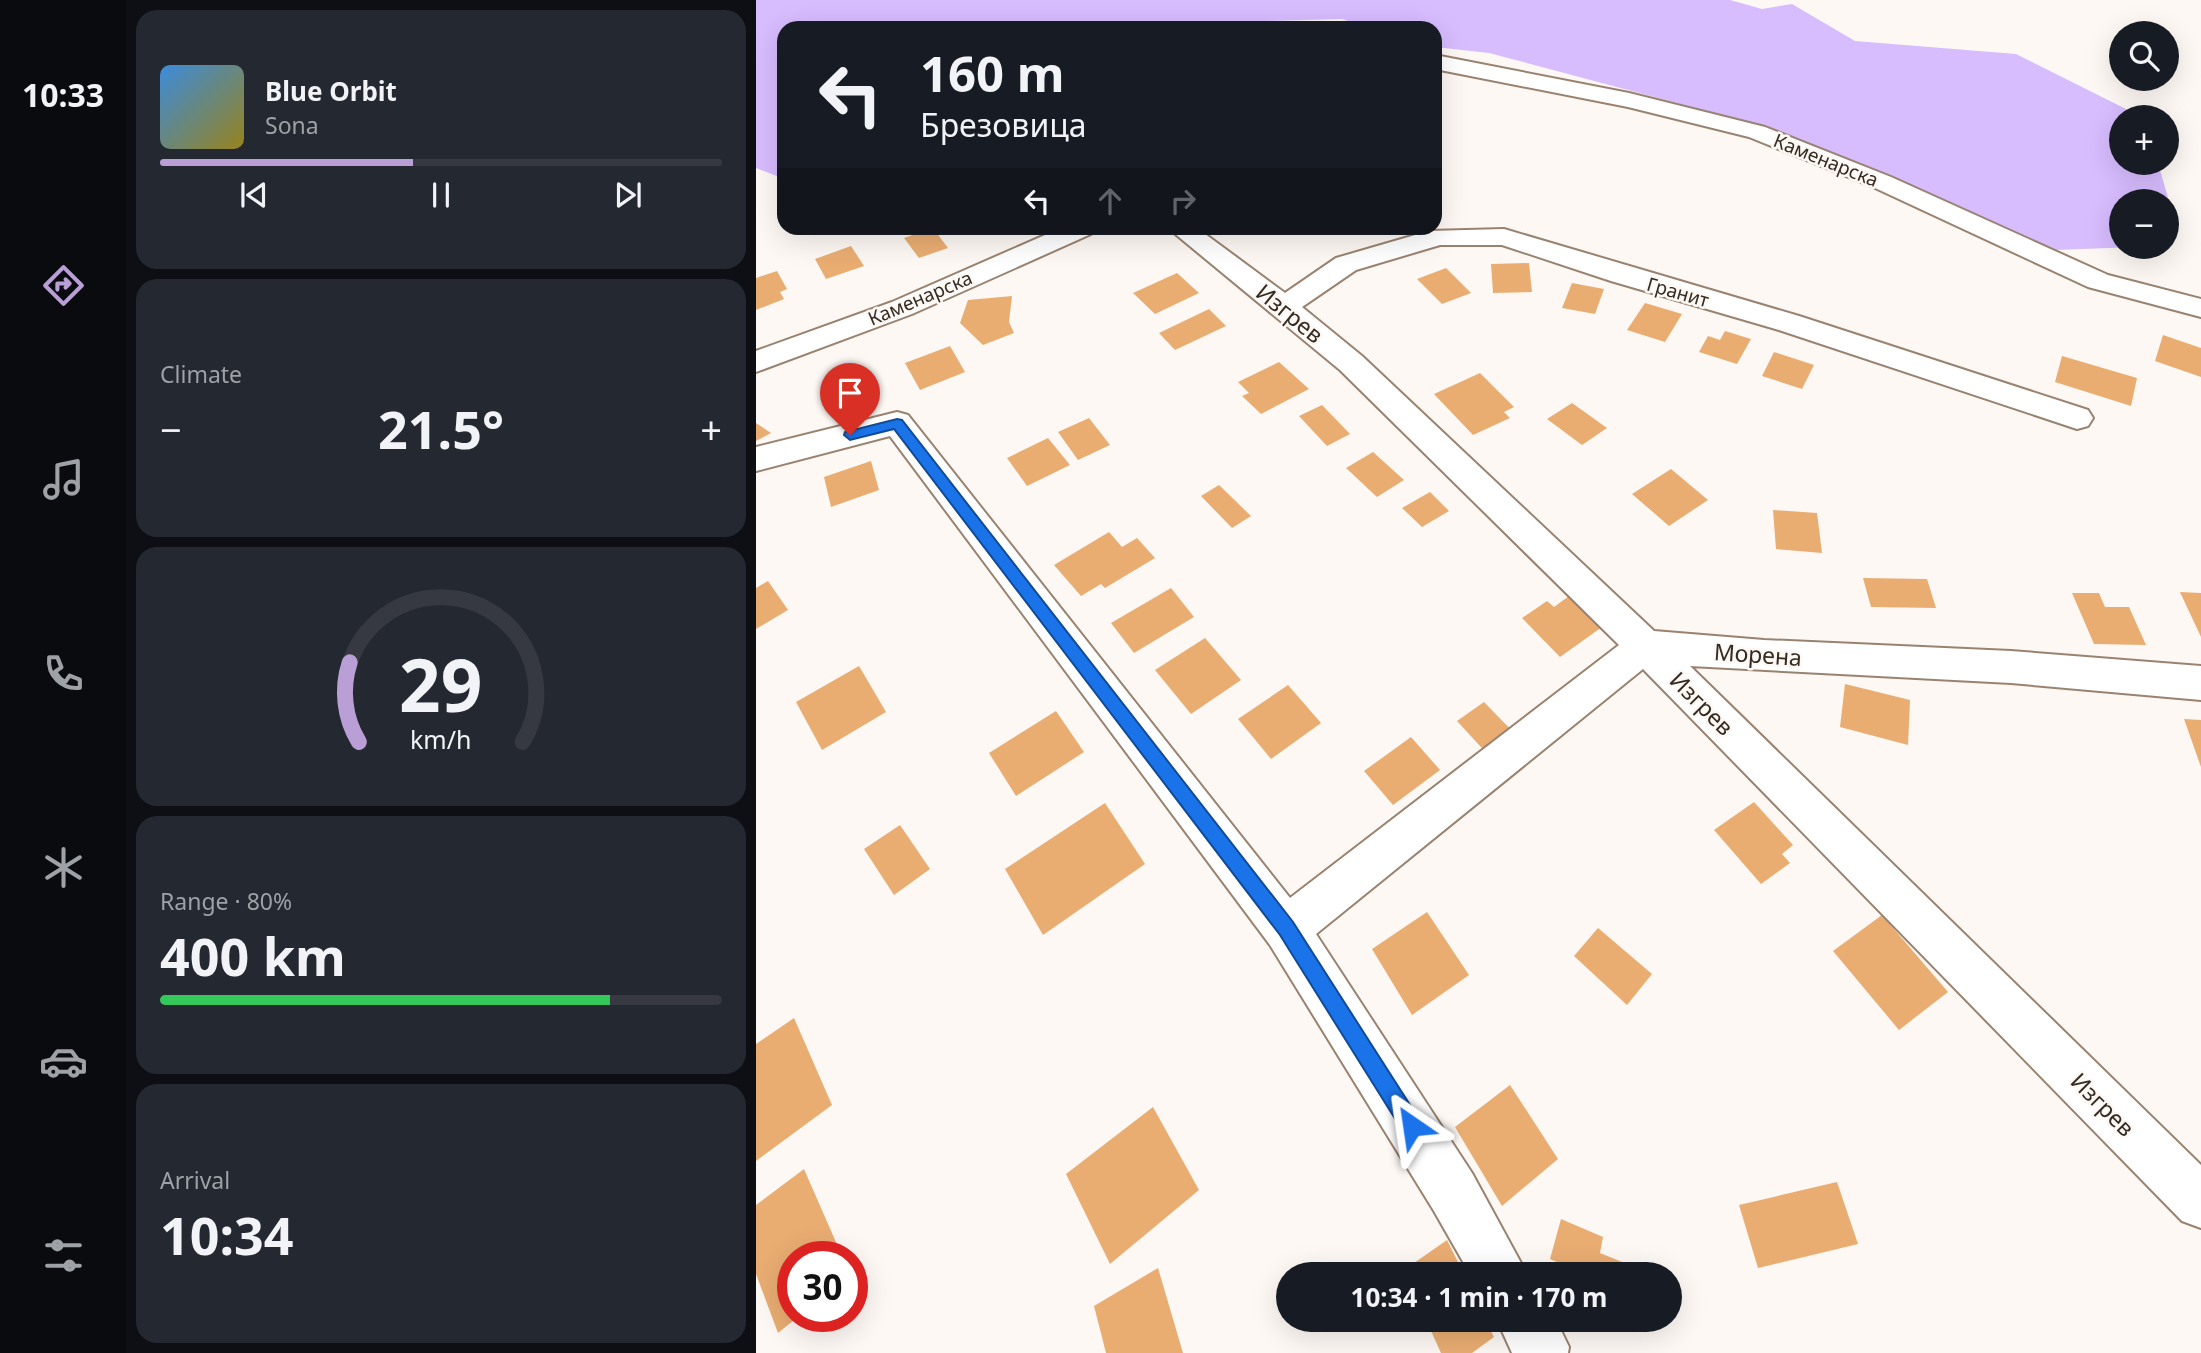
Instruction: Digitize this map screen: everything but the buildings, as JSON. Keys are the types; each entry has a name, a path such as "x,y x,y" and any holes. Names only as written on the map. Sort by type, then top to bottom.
{"street":[{"name":"Каменарска","path":"1442,63 1629,100 1757,132 1882,182 2098,281 2201,308"},
{"name":"Каменарска","path":"756,362 902,308 1066,235"},
{"name":"Изгрев","path":"1190,235 1284,306 1351,363 1645,646 2201,1202"},
{"name":"Гранит","path":"1284,306 1346,264 1438,237 1504,237 1621,275 1789,323 2077,418"},
{"path":"756,460 897,423 1286,929 1453,1192 1493,1262"},
{"name":"Морена","path":"1645,646 1764,656 2011,667 2201,683"},
{"path":"1286,929 1645,646"},
{"path":"1532,1332 1541,1347 1541,1353"}],"shaded area":[{"path":"756,0 1730,0 1762,9 1792,4 1855,41 2016,54 2118,105 2109,105 2109,175 2161,175 2165,189 2109,189 2109,248 2055,250 1867,168 1733,118 1489,53 1442,48 1442,21 1342,19 777,21 777,176 756,168"}],"route":[{"path":"850,435 897,423 1286,929 1412,1126"}]}
